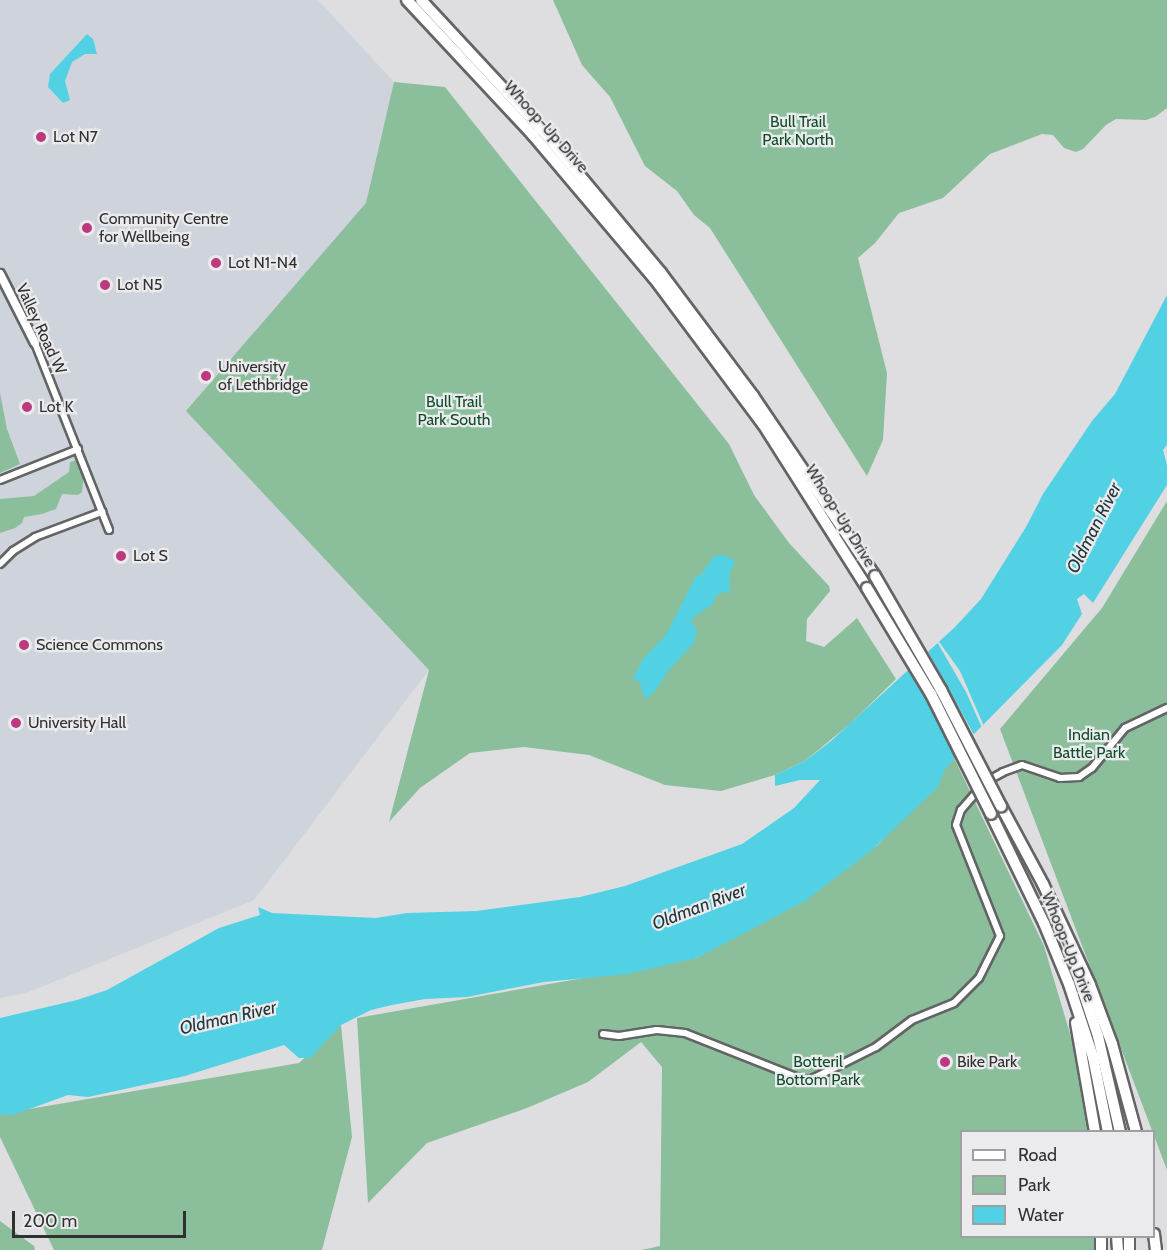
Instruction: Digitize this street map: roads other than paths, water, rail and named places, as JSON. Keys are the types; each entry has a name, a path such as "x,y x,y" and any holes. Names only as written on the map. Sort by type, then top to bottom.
{"highway":[{"name":"Whoop-Up Drive","path":"407,0 547,150 654,278 751,407 828,523 931,694 1039,912 1069,984 1093,1058 1108,1130"},
{"name":"Whoop-Up Drive","path":"421,0 541,129 654,265 753,396 875,576 942,690 1001,806 1079,978 1098,1036 1120,1130"},
{"path":"1001,806 1030,857 1090,985 1112,1044 1136,1130"},
{"path":"1069,984 1095,1130"}],"street":[{"name":"Valley Road W","path":"0,274 35,343 109,530"},
{"path":"0,280 7,287"},
{"path":"0,480 78,449"},
{"path":"0,564 13,551 35,537 102,512"},
{"path":"603,1034 619,1036 657,1030 685,1033 801,1079 817,1078 876,1047 912,1020 946,1008 962,998 979,978 1000,936 958,831 956,822 961,810 985,783 1017,766 1031,766 1060,778 1083,775 1104,756 1125,728 1167,708"}],"water":[{"path":"87,34 93,39 97,54 85,54 72,62 65,81 70,100 63,103 48,87 50,74"},
{"name":"Oldman River","path":"1167,295 1167,445 1163,450 1167,465 1167,485 1093,603 1084,594 1077,599 1082,614 1062,645 974,734 944,771 938,787 872,850 805,901 697,958 628,974 544,982 467,997 425,999 392,1005 371,1010 341,1025 310,1058 299,1058 284,1045 185,1076 88,1097 68,1095 13,1115 0,1115 0,1018 77,1000 107,990 219,928 260,915 258,907 272,913 376,918 407,913 476,911 580,897 625,886 742,844 794,808 820,780 800,780 775,786 775,775 805,761 831,741 955,627 981,599 1026,527 1043,494 1092,421 1115,394"},
{"path":"724,555 735,561 729,575 728,593 722,592 716,596 712,605 695,616 691,621 697,630 694,643 668,671 655,691 647,698 643,696 640,682 633,679 643,659 666,635 696,576 700,576 714,556"}],"place":[{"name":"Lot N7","path":"41,137"},
{"name":"Community Centre for Wellbeing","path":"87,228"},
{"name":"Lot N1-N4","path":"216,263"},
{"name":"Lot N5","path":"105,285"},
{"name":"University of Lethbridge","path":"206,376"},
{"name":"Lot K","path":"27,407"},
{"name":"Lot S","path":"121,556"},
{"name":"Science Commons","path":"24,645"},
{"name":"University Hall","path":"16,723"},
{"name":"Bike Park","path":"945,1062"}],"park label":[{"name":"Bull Trail Park North","path":"798,131"},
{"name":"Bull Trail Park South","path":"454,411"},
{"name":"Indian Battle Park","path":"1089,744"},
{"name":"Botteril Bottom Park","path":"818,1071"}]}
